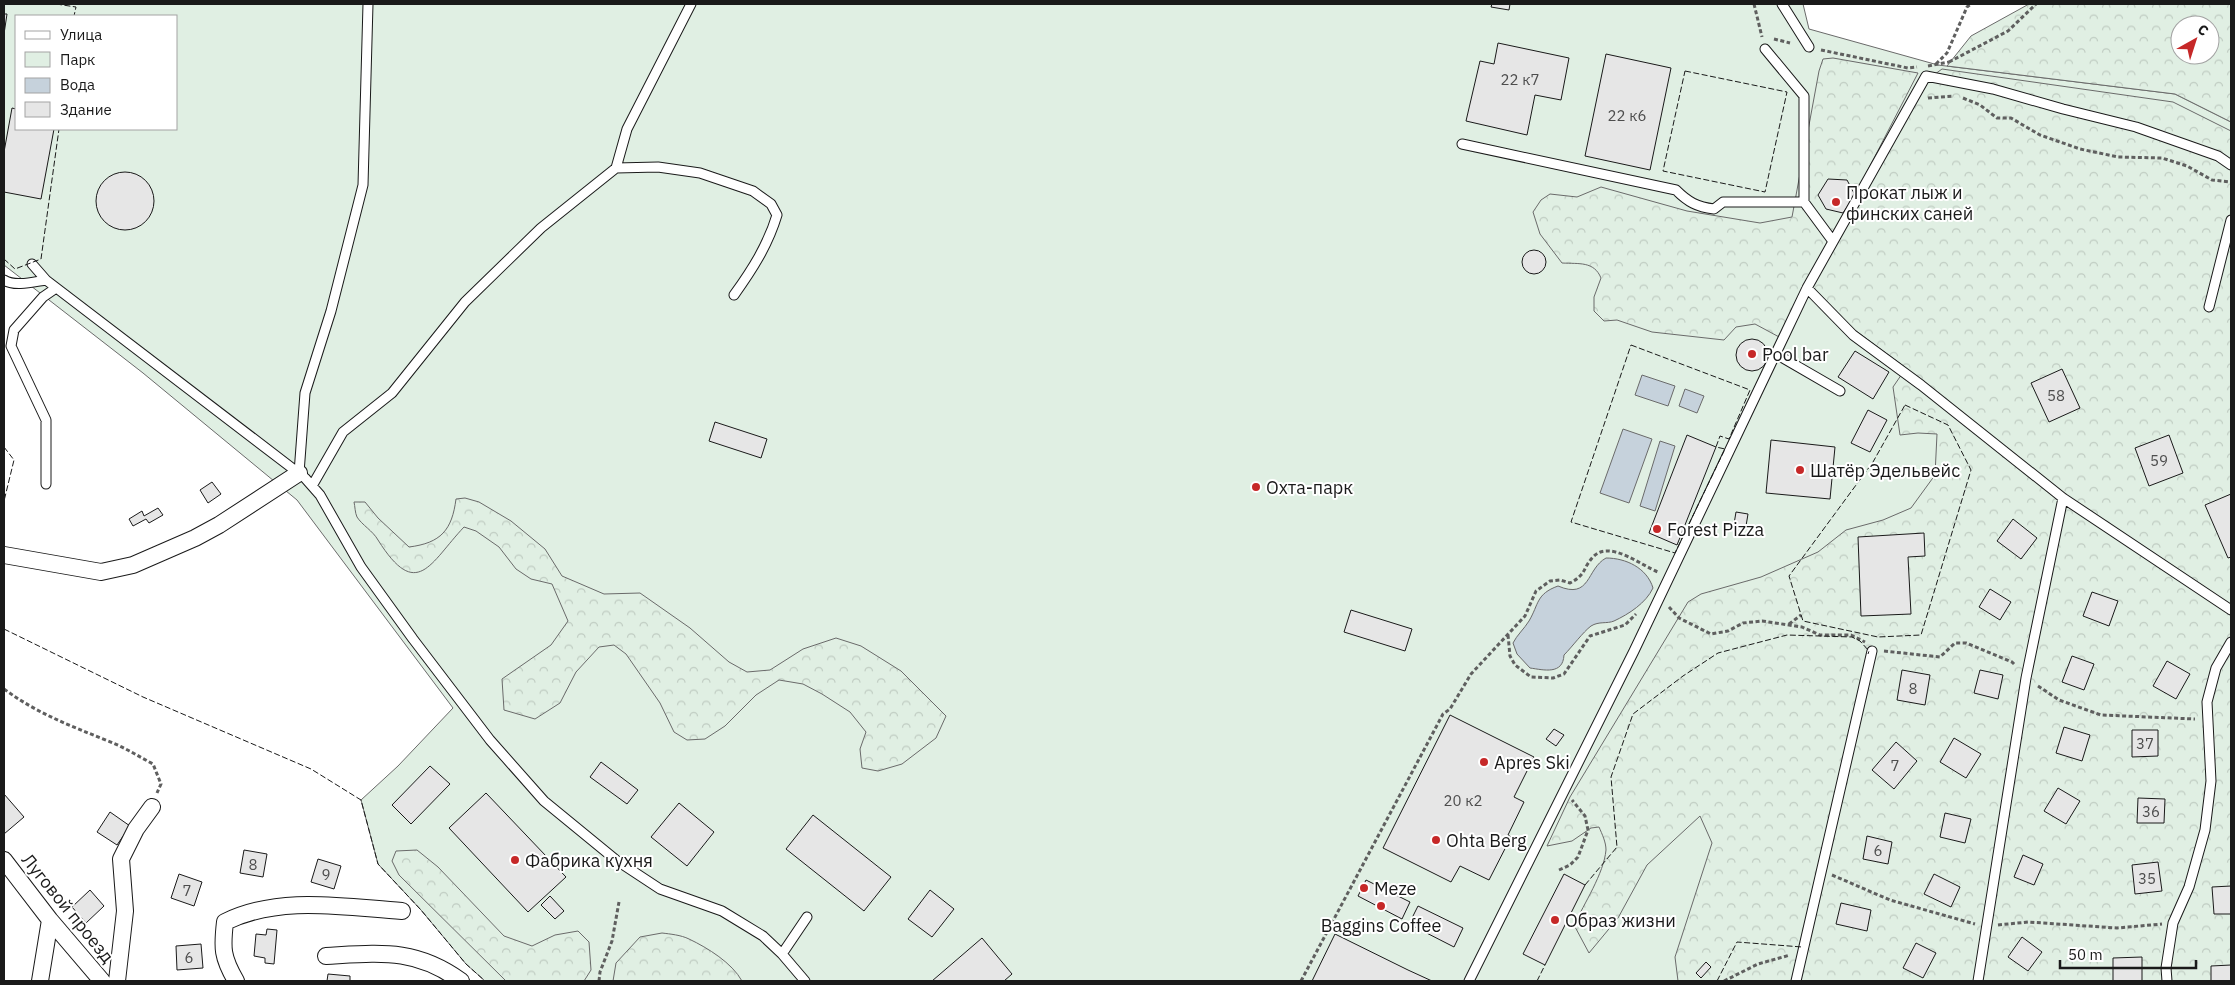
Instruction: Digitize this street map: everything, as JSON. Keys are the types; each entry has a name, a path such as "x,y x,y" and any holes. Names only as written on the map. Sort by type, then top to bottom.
{"street":[{"path":"4,555 101,572 133,566 211,529 299,473"},
{"name":"Луговой проезд","path":"117,981 125,911 121,859 136,829 152,807"},
{"name":"Луговой проезд","path":"4,860 50,920 102,981"},
{"path":"236,981 228,968 222,948 223,939 225,922 244,912 264,908 309,904 402,911"},
{"path":"40,981 50,920"},
{"path":"326,956 404,955 425,960 461,981"}],"lane":[{"path":"299,473 306,393 331,311 362,185 368,4"},
{"path":"312,486 344,432 392,393 465,302 541,228 616,168 627,129 690,4"},
{"path":"1782,4 1810,47"},
{"path":"1765,49 1804,96 1804,202 1832,240"},
{"path":"1469,981 1662,593 1807,288 1832,240 1926,76 1993,89 2062,109 2136,127 2218,156 2231,165"},
{"path":"1462,144 1676,190 1686,201 1698,207 1714,208 1723,202 1804,202"},
{"path":"616,168 658,167 700,173 753,191 771,204 777,215 773,228 756,264 734,295"},
{"path":"2209,307 2231,220"},
{"path":"32,264 56,288 299,473 312,486 361,567 413,639 490,740 544,801 616,860 660,889 722,911 763,936 782,954 805,981"},
{"path":"4,280 8,283 25,283 46,280"},
{"path":"46,484 46,420 12,346 14,330 43,298 56,288"},
{"path":"1807,288 1853,334 1921,385 2063,498 2231,610"},
{"path":"1776,354 1840,391"},
{"path":"1978,981 2026,678 2063,498"},
{"path":"2167,981 2166,968 2172,923 2189,887 2205,830 2211,781 2207,702 2216,668 2231,642"},
{"path":"1796,981 1872,651"},
{"path":"782,954 808,918"}],"path":[{"path":"1754,4 1765,49"},
{"path":"1926,76 1947,53 1967,7 1971,4"},
{"path":"1762,36 1908,68 1928,66 1949,62 2008,31 2036,4"},
{"path":"1912,100 1956,96 1980,105 1998,118 2011,118 2040,135 2080,149 2118,157 2162,158 2187,166 2212,180 2231,182"},
{"path":"1301,981 1443,714 1450,710 1471,674 1525,616 1536,591 1550,581 1560,580 1570,583 1579,578 1585,572 1595,554 1603,552 1620,552 1660,573"},
{"path":"1655,571 1655,578"},
{"path":"1662,593 1671,610 1679,618 1711,634 1728,631 1743,623 1762,621 1802,627 1820,636 1851,635 1861,639 1872,651"},
{"path":"1508,635 1510,656 1515,664 1531,677 1553,678 1564,674 1590,636 1625,625 1640,611"},
{"path":"1788,625 1801,615"},
{"path":"4,689 23,703 60,722 110,741 153,764 161,784 152,807"},
{"path":"1559,870 1570,865 1578,857 1588,830 1585,816 1565,790"},
{"path":"599,981 600,972 612,941 619,902"},
{"path":"1724,981 1758,964 1803,952"},
{"path":"1732,981 1734,976"}],"green space":[{"name":"Охта-парк","path":"4,4 1803,4 1809,29 1938,65 2175,94 2231,122 2231,981 485,981 466,964 421,910 378,864 361,800 398,766 453,708 297,500 143,373 4,265"},
{"path":"2029,4 2231,4 2231,122 2175,94 1947,66 1971,36"},
{"path":"1833,58 1918,73 1781,338 1755,324 1736,327 1724,340 1652,332 1617,320 1604,321 1594,311 1594,297 1601,278 1594,269 1585,264 1562,263 1540,234 1533,212 1541,200 1550,194 1577,197 1601,187 1687,211 1760,223 1792,217 1819,71 1823,59"},
{"path":"1942,69 2173,102 2231,131 2231,981 1678,981 1675,957 1712,843 1700,816 1647,865 1618,918 1589,953 1574,925 1602,868 1606,850 1603,835 1599,827 1591,828 1572,841 1547,846 1570,797 1688,602 1701,594 1761,577 1818,552 1846,530 1883,520 1911,508 1935,475 1937,434 1918,433 1900,435 1893,387 1906,368 1856,331 1809,288 1840,227 1931,77"},
{"path":"465,498 479,502 511,521 545,549 562,576 604,594 640,593 690,628 729,662 747,672 770,670 803,649 836,638 861,646 901,671 946,716 936,738 902,764 878,771 862,768 860,749 866,732 850,712 803,684 779,680 756,695 725,726 705,739 687,740 674,732 660,703 626,654 614,645 599,647 576,672 560,703 535,719 504,710 502,679 551,645 568,621 552,584 531,579 516,569 499,547 476,531 464,527 432,563 423,570 413,573 403,569 391,559 376,537 357,517 354,502 365,502 378,518 409,547 429,542 443,533 448,527 456,499"},
{"path":"417,850 438,867 504,936 532,946 555,935 578,931 589,942 591,970 584,981 506,981 399,875 392,861 396,851"},
{"path":"662,933 689,939 704,947 726,962 742,981 613,981 616,963 640,937"}],"water":[{"path":"1642,375 1675,386 1668,406 1635,395"},
{"path":"1685,389 1704,396 1697,413 1679,406"},
{"path":"1623,429 1652,439 1629,503 1600,493"},
{"path":"1660,441 1675,446 1655,511 1640,506"},
{"path":"1606,558 1628,562 1641,570 1653,588 1650,593 1636,608 1620,618 1591,626 1564,655 1560,666 1552,670 1530,668 1517,654 1513,643 1529,621 1539,600 1546,592 1558,586 1577,589 1582,586"}],"building":[{"path":"1492,4 1510,4 1509,10 1491,7"},
{"path":"4,14 7,14 4,34"},
{"path":"1498,43 1569,58 1561,100 1535,95 1527,135 1466,121 1480,61 1494,64"},
{"path":"1606,54 1671,68 1650,170 1585,156"},
{"path":"12,108 15,109 15,130 54,130 41,199 4,192 4,152"},
{"path":"119,172 131,172 146,180 154,195 154,207 146,222 131,230 119,230 104,222 96,207 96,195 104,180"},
{"name":"Прокат лыж и финских саней","path":"1828,179 1847,180 1855,195 1843,213 1826,209 1818,195"},
{"path":"1534,250 1542,254 1546,262 1542,270 1534,274 1526,270 1522,262 1526,254"},
{"name":"Pool bar","path":"1752,339 1758,340 1763,344 1767,349 1767,361 1763,366 1758,370 1752,371 1746,370 1741,366 1737,361 1736,355 1737,349 1741,344 1746,340"},
{"path":"1855,351 1889,372 1873,399 1838,377"},
{"path":"2062,369 2080,408 2049,422 2031,383"},
{"path":"1868,410 1887,420 1870,452 1851,443"},
{"path":"715,422 767,439 761,458 709,441"},
{"path":"1687,435 1716,447 1677,545 1649,533"},
{"path":"2169,435 2183,473 2149,486 2135,448"},
{"name":"Шатёр Эдельвейс","path":"1771,440 1835,447 1830,499 1766,493"},
{"path":"212,482 221,494 208,503 200,490"},
{"path":"2231,494 2231,557 2228,558 2205,505"},
{"path":"158,508 163,515 149,523 146,519 133,526 129,519 142,511 144,516"},
{"path":"1736,512 1748,514 1746,526 1734,524"},
{"path":"2013,519 2037,538 2021,559 1997,541"},
{"path":"1924,533 1925,556 1908,557 1911,614 1861,616 1858,537"},
{"path":"1990,589 2011,602 2000,620 1979,607"},
{"path":"2092,592 2118,601 2109,626 2083,616"},
{"path":"1351,610 1412,629 1405,651 1344,632"},
{"path":"2072,656 2094,664 2084,690 2062,682"},
{"path":"2167,661 2190,674 2176,699 2153,686"},
{"path":"1902,670 1930,675 1925,705 1897,700"},
{"path":"1980,670 2003,675 1998,699 1974,693"},
{"path":"1450,715 1534,757 1514,797 1524,802 1508,835 1511,837 1489,880 1460,866 1451,882 1383,848"},
{"path":"2064,727 2090,735 2082,761 2056,753"},
{"path":"1554,729 1564,735 1556,746 1546,739"},
{"path":"2132,730 2158,730 2158,756 2132,757"},
{"path":"1954,738 1981,754 1966,778 1940,762"},
{"path":"1896,742 1917,761 1894,789 1872,770"},
{"path":"601,762 638,790 627,804 590,777"},
{"path":"430,766 450,784 411,824 392,805"},
{"path":"2058,788 2080,801 2066,824 2044,811"},
{"path":"486,793 566,877 528,912 449,828"},
{"path":"4,794 24,817 4,834"},
{"path":"2138,798 2165,799 2164,823 2137,823"},
{"path":"679,803 714,832 687,866 651,837"},
{"path":"110,812 130,826 117,845 97,832"},
{"path":"1945,813 1971,819 1965,843 1940,837"},
{"path":"813,815 891,877 864,911 786,849"},
{"path":"1867,836 1892,842 1888,864 1863,859"},
{"path":"244,850 267,854 263,877 240,873"},
{"path":"2023,855 2043,864 2034,885 2014,877"},
{"path":"318,859 341,866 334,889 311,882"},
{"path":"2158,862 2162,891 2135,894 2132,865"},
{"path":"179,874 202,882 194,906 171,898"},
{"path":"1564,874 1585,885 1545,965 1523,954"},
{"path":"1934,874 1960,887 1951,907 1924,894"},
{"path":"1366,880 1410,902 1402,919 1358,896"},
{"path":"2231,886 2231,914 2214,914 2212,887"},
{"path":"90,890 104,906 86,923 72,907"},
{"path":"930,890 954,909 932,937 908,919"},
{"path":"550,896 564,911 555,919 541,905"},
{"path":"1841,903 1871,910 1867,931 1836,924"},
{"path":"1418,906 1463,928 1454,947 1409,924"},
{"path":"267,929 277,930 274,964 265,963 265,958 254,956 256,934 266,935"},
{"path":"1335,934 1408,970 1432,981 1312,981"},
{"path":"2022,937 2042,952 2028,971 2008,957"},
{"path":"982,938 1012,974 1004,981 932,981"},
{"path":"1916,943 1936,953 1923,978 1903,968"},
{"path":"201,944 203,968 177,970 176,946"},
{"path":"2142,957 2142,981 2113,981 2113,958"},
{"path":"1706,962 1711,967 1701,978 1696,973"},
{"path":"2231,965 2231,981 2211,981 2211,966"},
{"path":"328,974 350,976 350,981 327,981"}],"fence":[{"path":"56,4 76,7 74,15"},
{"path":"1685,71 1787,92 1765,192 1663,171 1685,71"},
{"path":"4,259 15,269 41,259 59,130"},
{"path":"1631,345 1750,390 1729,439 1720,436 1716,447 1725,449 1675,553 1571,522 1631,345"},
{"path":"1905,405 1948,425 1971,470 1921,635 1878,637 1803,621 1789,576 1873,462 1905,405"},
{"path":"4,447 14,460 4,501"},
{"path":"4,629 143,697 311,769 361,800 378,864 421,910 466,964 485,981"},
{"path":"1585,885 1617,847 1611,777 1633,714 1683,676 1718,653 1787,635 1852,637 1860,641 1869,651 1868,654"},
{"path":"1717,981 1737,942 1802,947"},
{"path":"1537,981 1545,965"}],"place":[{"name":"Прокат лыж и финских саней","path":"1836,202"},
{"name":"Pool bar","path":"1752,354"},
{"name":"Шатёр Эдельвейс","path":"1800,470"},
{"name":"Охта-парк","path":"1256,487"},
{"name":"Forest Pizza","path":"1657,529"},
{"name":"Apres Ski","path":"1484,762"},
{"name":"Ohta Berg","path":"1436,840"},
{"name":"Фабрика кухня","path":"515,860"},
{"name":"Meze","path":"1364,888"},
{"name":"Baggins Coffee","path":"1381,906"},
{"name":"Образ жизни","path":"1555,920"}]}
